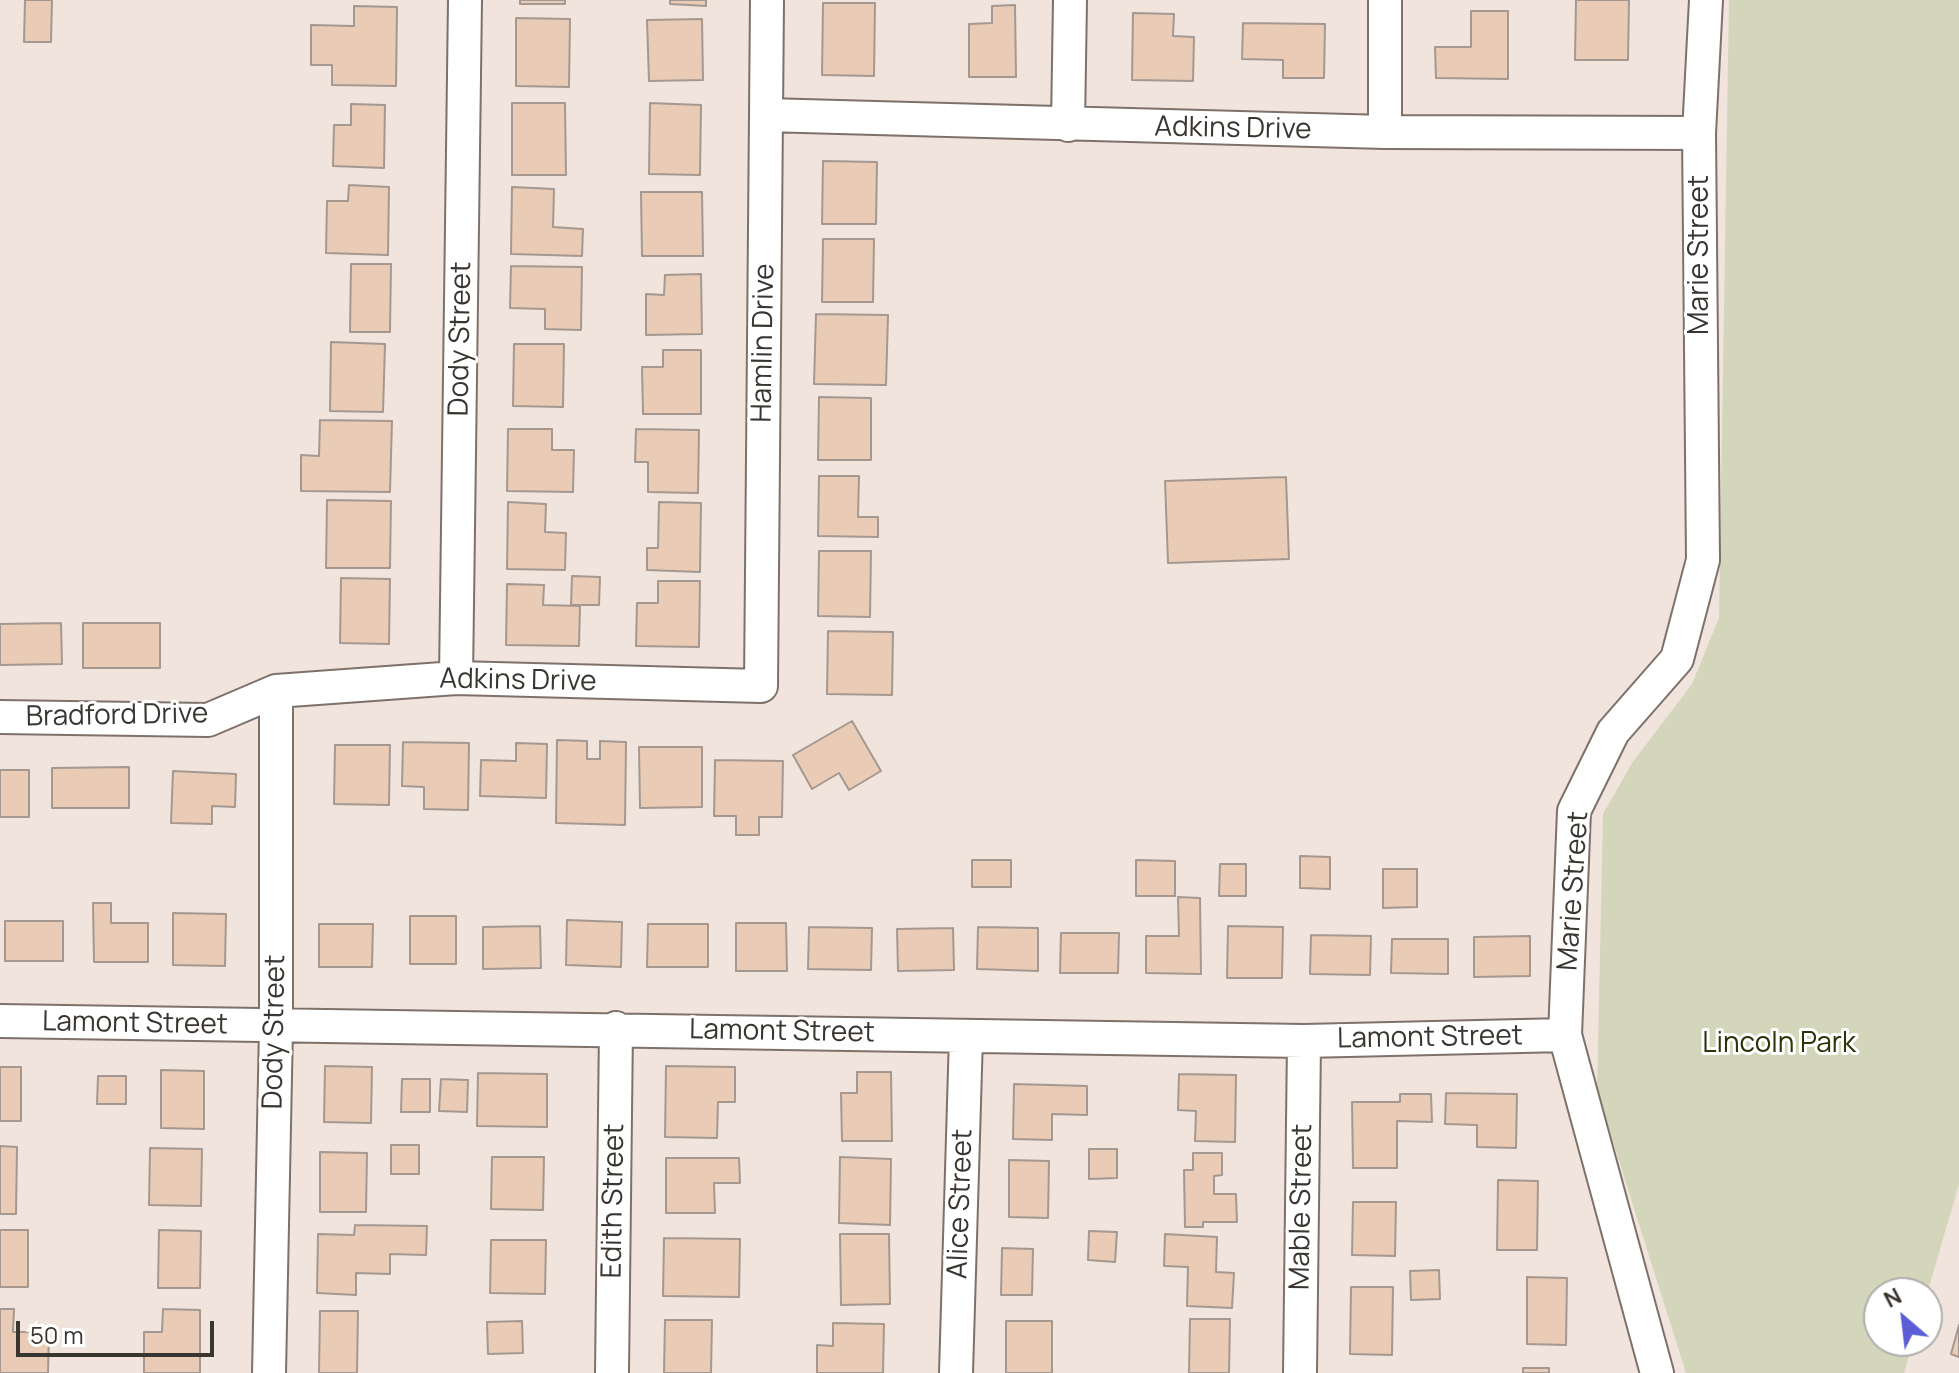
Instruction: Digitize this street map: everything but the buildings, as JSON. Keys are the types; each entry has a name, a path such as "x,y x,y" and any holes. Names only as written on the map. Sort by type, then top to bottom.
{"street":[{"name":"Dody Street","path":"456,678 465,0"},
{"name":"Hamlin Drive","path":"761,686 767,0"},
{"path":"1068,125 1070,0"},
{"path":"1385,0 1385,132"},
{"name":"Marie Street","path":"1657,1373 1565,1035 1574,811 1613,732 1677,659 1703,560 1699,133 1706,0"},
{"name":"Adkins Drive","path":"766,115 1385,132 1699,133"},
{"name":"Adkins Drive","path":"276,691 456,678 761,686"},
{"name":"Dody Street","path":"269,1373 276,1027 276,691"},
{"name":"Bradford Drive","path":"0,717 208,720 276,691"},
{"name":"Lamont Street","path":"0,1021 276,1027 616,1028 1304,1041 1565,1035"},
{"name":"Edith Street","path":"612,1373 616,1028"},
{"name":"Alice Street","path":"956,1373 966,1036"},
{"name":"Mable Street","path":"1300,1373 1304,1041"}],"green space":[{"name":"Lincoln Park","path":"1729,0 1959,0 1959,1184 1932,1277 1863,1277 1863,1357 1908,1357 1904,1373 1686,1373 1597,1091 1603,814 1632,763 1692,684 1719,618"}]}
